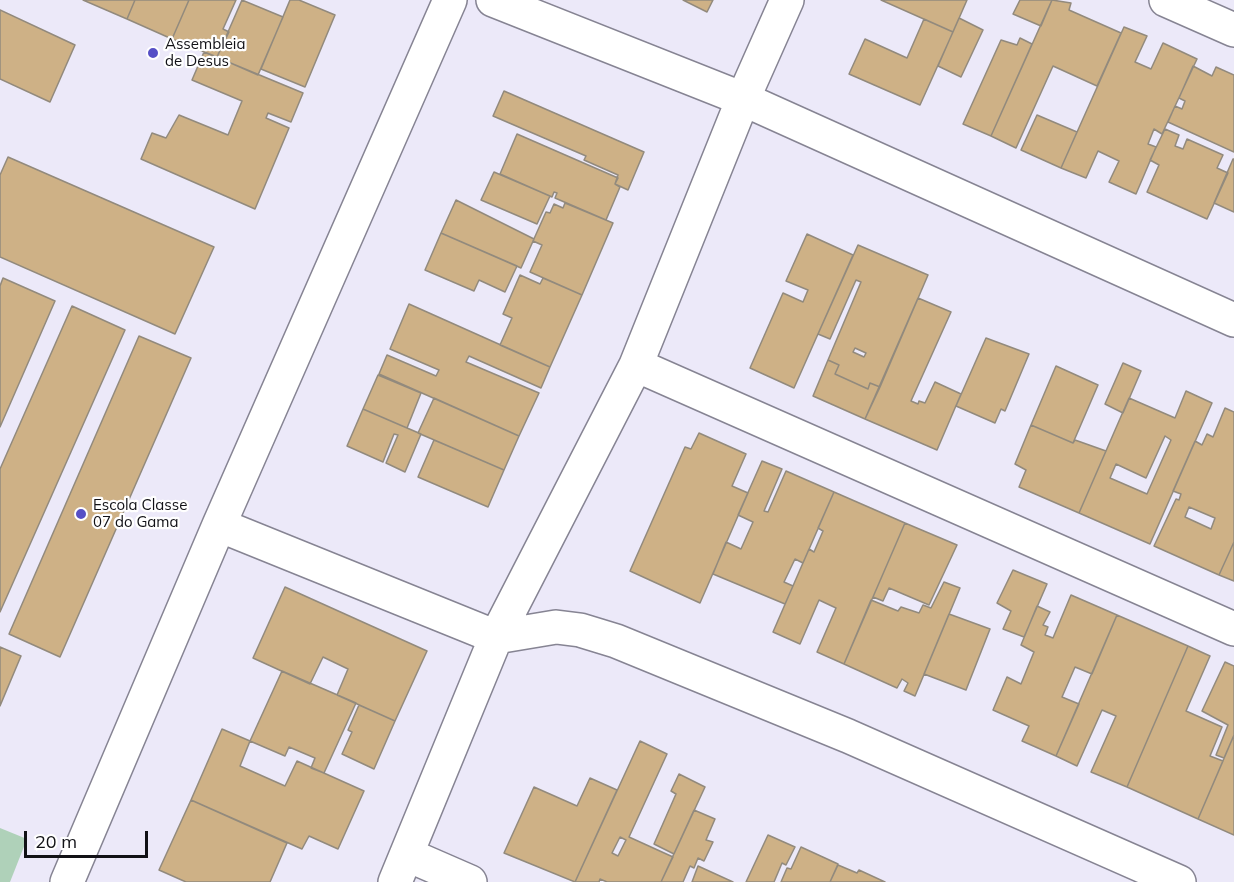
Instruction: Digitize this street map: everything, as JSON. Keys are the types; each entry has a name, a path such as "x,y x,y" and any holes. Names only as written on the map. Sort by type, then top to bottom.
{"street":[{"path":"67,882 219,525 450,0"},
{"path":"470,882 402,868 496,638 636,365 743,99 787,0"},
{"path":"1166,0 1234,30"},
{"path":"505,2 743,99 1234,320"},
{"path":"636,365 1234,629"},
{"path":"219,525 496,638 556,627 580,630 616,641 848,736 1179,882"}],"green space":[{"path":"0,828 27,839 10,882 0,882"}],"building":[{"path":"83,0 135,0 127,19"},
{"path":"135,0 189,0 172,39 127,19"},
{"path":"189,0 236,0 223,29 229,32 217,57 172,39"},
{"path":"242,0 283,17 258,75 217,57"},
{"path":"290,0 299,0 335,15 305,87 261,69"},
{"path":"683,0 713,0 707,12"},
{"path":"881,0 967,0 953,32"},
{"path":"1020,0 1052,0 1041,26 1013,14"},
{"path":"1052,0 1071,3 1069,10 1121,33 1097,86 1053,66 1016,148 991,136"},
{"path":"0,10 75,45 50,102 0,79"},
{"path":"959,18 983,30 961,77 938,66"},
{"path":"924,19 953,32 920,105 849,74 865,39 907,58"},
{"path":"1124,27 1147,36 1135,62 1151,69 1163,43 1197,59 1162,134 1154,129 1148,144 1156,147 1136,194 1109,182 1119,161 1098,151 1086,178 1061,168"},
{"path":"1020,38 1032,44 991,136 963,124 1001,40 1017,45"},
{"path":"204,52 303,93 291,122 268,113 266,118 289,128 255,209 141,159 152,133 166,138 179,115 228,135 242,101 192,80"},
{"path":"1193,66 1212,76 1216,67 1234,75 1234,152 1168,122 1175,106 1182,109 1185,101 1179,98"},
{"path":"504,91 644,152 628,190 615,184 618,175 584,160 586,156 493,116"},
{"path":"1037,115 1077,132 1061,168 1021,150"},
{"path":"1165,129 1179,135 1175,146 1183,149 1187,139 1223,155 1217,168 1228,173 1207,219 1147,192 1159,165 1150,160"},
{"path":"517,134 618,178 615,184 620,187 606,220 555,198 557,193 554,192 552,197 500,174"},
{"path":"8,157 214,247 175,334 0,257 0,175"},
{"path":"1234,159 1234,212 1214,203"},
{"path":"494,172 550,196 537,224 481,200"},
{"path":"456,200 534,239 521,268 441,233"},
{"path":"565,203 613,223 582,295 530,272 542,245 533,241 546,212 550,213 554,204 563,208"},
{"path":"441,233 517,266 505,292 479,280 474,291 425,270"},
{"path":"807,234 853,255 794,388 750,368 783,293 803,302 808,290 786,281"},
{"path":"858,245 928,275 880,387 870,383 868,389 835,374 839,365 828,360 861,282 856,280 830,339 818,334","holes":["855,348 866,353 864,357 853,352"]},
{"path":"520,275 540,284 543,278 582,295 550,367 500,345 512,318 503,314"},
{"path":"3,278 55,301 0,427 0,286"},
{"path":"918,298 951,312 911,401 918,404 919,401 925,403 935,382 961,394 937,450 865,419"},
{"path":"409,304 550,367 541,388 469,356 466,362 539,393 519,436 379,374 387,355 436,376 439,370 390,349"},
{"path":"72,306 125,330 0,612 0,469"},
{"path":"139,336 191,358 60,657 9,634"},
{"path":"986,338 1029,354 1005,411 1001,409 995,423 956,406"},
{"path":"828,360 839,365 835,374 868,389 870,383 880,387 865,419 813,396"},
{"path":"1123,363 1141,371 1123,413 1105,404"},
{"path":"1056,366 1098,385 1073,443 1031,425"},
{"path":"378,375 421,393 407,428 363,409"},
{"path":"1186,391 1212,403 1150,544 1079,513 1129,398 1175,418","holes":["1165,436 1171,440 1147,494 1110,478 1116,464 1146,478"]},
{"path":"434,398 519,436 504,470 418,433"},
{"path":"1225,408 1234,412 1234,542 1219,575 1154,546 1176,499 1179,500 1181,494 1173,491 1195,441 1202,445 1207,434 1213,437","holes":["1189,507 1215,518 1211,529 1185,517"]},
{"path":"363,409 421,434 405,472 386,463 398,435 394,434 383,462 347,446"},
{"path":"1031,425 1073,443 1075,440 1106,451 1079,513 1019,487 1026,470 1015,464"},
{"path":"699,433 746,454 732,486 748,493 700,603 630,571 685,447 691,449"},
{"path":"434,440 504,470 488,507 418,477"},
{"path":"762,461 782,469 764,511 768,512 786,471 834,492 803,563 795,559 784,582 793,586 785,604 713,574 726,542 741,549 753,522 738,515"},
{"path":"834,492 905,523 844,664 817,652 836,608 819,600 800,644 773,632 809,549 814,552 823,531 818,528"},
{"path":"905,523 957,545 929,605 889,588 883,601 873,597"},
{"path":"1234,542 1234,581 1219,575"},
{"path":"1013,570 1047,584 1024,637 1003,629 1011,611 997,603"},
{"path":"944,582 960,588 915,696 904,691 908,683 902,679 897,688 844,664 871,600 898,611 901,607 919,613 923,605 931,608"},
{"path":"285,587 427,651 395,721 337,695 348,669 323,657 310,684 253,658"},
{"path":"1071,595 1117,615 1092,674 1075,667 1062,697 1079,704 1056,756 1022,741 1029,726 993,710 1007,677 1021,684 1034,652 1021,645 1037,606 1050,612 1043,625 1048,627 1045,635 1053,638"},
{"path":"949,614 990,629 966,690 924,674"},
{"path":"1117,615 1188,646 1127,787 1091,772 1116,716 1102,710 1077,766 1056,756"},
{"path":"1188,646 1210,656 1186,711 1222,727 1210,756 1223,761 1198,819 1127,787"},
{"path":"0,647 21,656 0,706"},
{"path":"1225,662 1234,666 1234,735 1224,758 1216,755 1228,725 1202,711"},
{"path":"282,671 356,703 324,773 311,768 315,758 289,747 285,756 250,741"},
{"path":"359,705 395,721 374,769 342,754 352,732 348,730"},
{"path":"222,729 250,741 240,766 285,786 297,761 364,791 338,849 309,836 302,849 191,800"},
{"path":"1234,735 1234,835 1198,819"},
{"path":"640,741 667,754 629,837 673,857 661,882 607,882 600,879 599,882 575,882","holes":["620,837 626,840 618,856 612,853"]},
{"path":"679,774 705,787 674,854 654,844 676,794 671,791"},
{"path":"590,778 617,790 575,882 504,853 534,787 577,806"},
{"path":"191,800 287,843 270,882 186,882 159,870"},
{"path":"694,810 715,819 706,840 713,842 704,861 698,858 694,868 690,866 683,882 661,882"},
{"path":"768,835 795,847 786,865 782,863 774,882 746,882"},
{"path":"801,847 838,864 830,882 781,882 787,868 791,869"},
{"path":"838,865 857,873 859,870 885,882 830,882"},
{"path":"698,866 733,882 692,882"}],"place":[{"name":"Assembleia de Desus","path":"153,53"},
{"name":"Escola Classe 07 do Gama","path":"81,514"}]}
